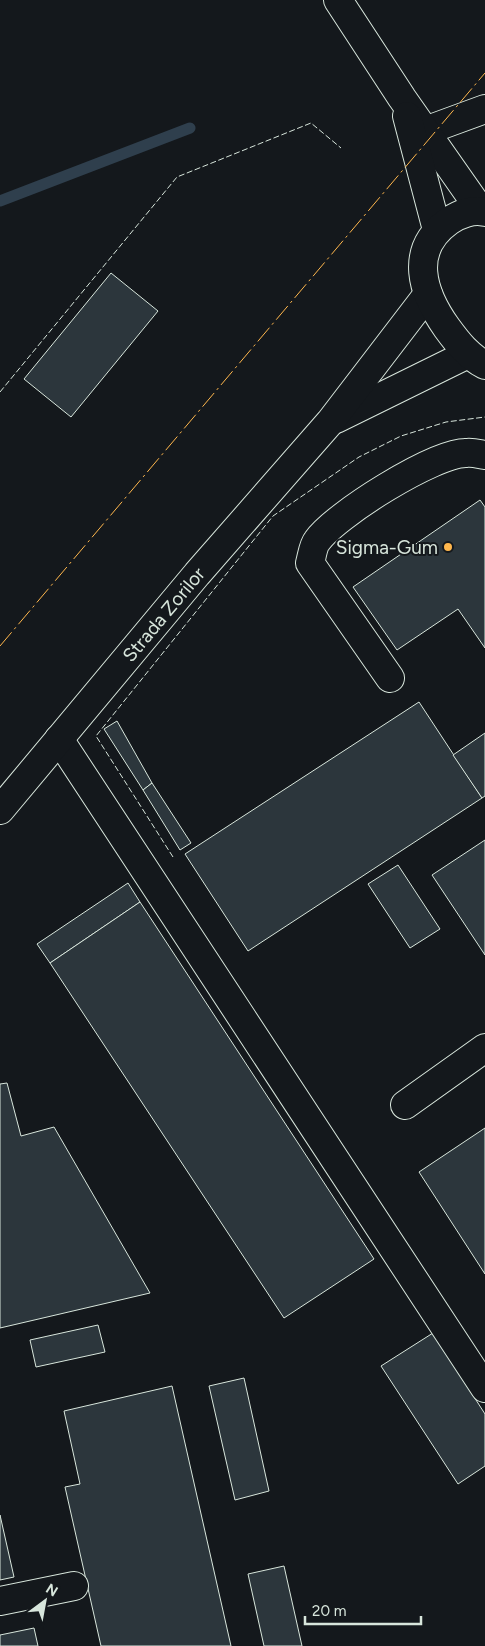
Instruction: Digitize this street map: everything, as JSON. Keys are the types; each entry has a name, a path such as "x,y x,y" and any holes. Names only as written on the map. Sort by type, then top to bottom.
{"street":[{"path":"338,0 402,98 483,212 464,214 437,230 429,242 423,262 428,294 436,313 476,360"},
{"path":"402,98 437,230"},
{"path":"425,131 485,109"},
{"name":"Strada Zorilor","path":"0,810 197,574 330,422 428,294"},
{"name":"Strada Zorilor","path":"330,422 476,360"},
{"path":"390,678 310,562 316,541 342,517 407,474 443,458 465,452 485,455"},
{"path":"60,739 485,1388"},
{"path":"404,1105 485,1048"},
{"path":"0,1601 74,1586"}],"building":[{"path":"111,273 158,311 71,417 24,379"},
{"name":"Sigma-Gum","path":"480,500 485,507 485,648 458,609 397,650 353,587"},
{"path":"419,702 482,798 248,951 185,854"},
{"path":"117,721 152,783 143,790 104,729"},
{"path":"485,733 485,796 482,798 453,755"},
{"path":"152,783 191,843 180,850 143,790"},
{"path":"485,840 485,955 432,875"},
{"path":"398,865 440,929 410,948 368,884"},
{"path":"128,883 140,902 50,963 37,944"},
{"path":"140,902 374,1259 284,1318 50,963"},
{"path":"7,1083 21,1136 54,1127 150,1293 0,1328 0,1084"},
{"path":"485,1128 485,1274 419,1172"},
{"path":"98,1325 105,1352 36,1367 30,1340"},
{"path":"433,1333 485,1414 485,1466 458,1484 381,1366"},
{"path":"244,1378 269,1491 235,1500 209,1386"},
{"path":"172,1386 231,1646 101,1646 65,1487 80,1484 64,1411"},
{"path":"0,1515 14,1577 0,1580"},
{"path":"284,1566 302,1646 264,1646 248,1574"},
{"path":"34,1628 38,1646 0,1646 0,1635"}],"waterway":[{"path":"0,201 190,128"}],"fence":[{"path":"0,392 177,177 311,123 341,148"},
{"path":"173,857 96,736 273,516 359,457 401,436 446,422 485,417"}],"power":[{"path":"0,646 485,73"}],"place":[{"name":"Sigma-Gum","path":"448,547"}]}
